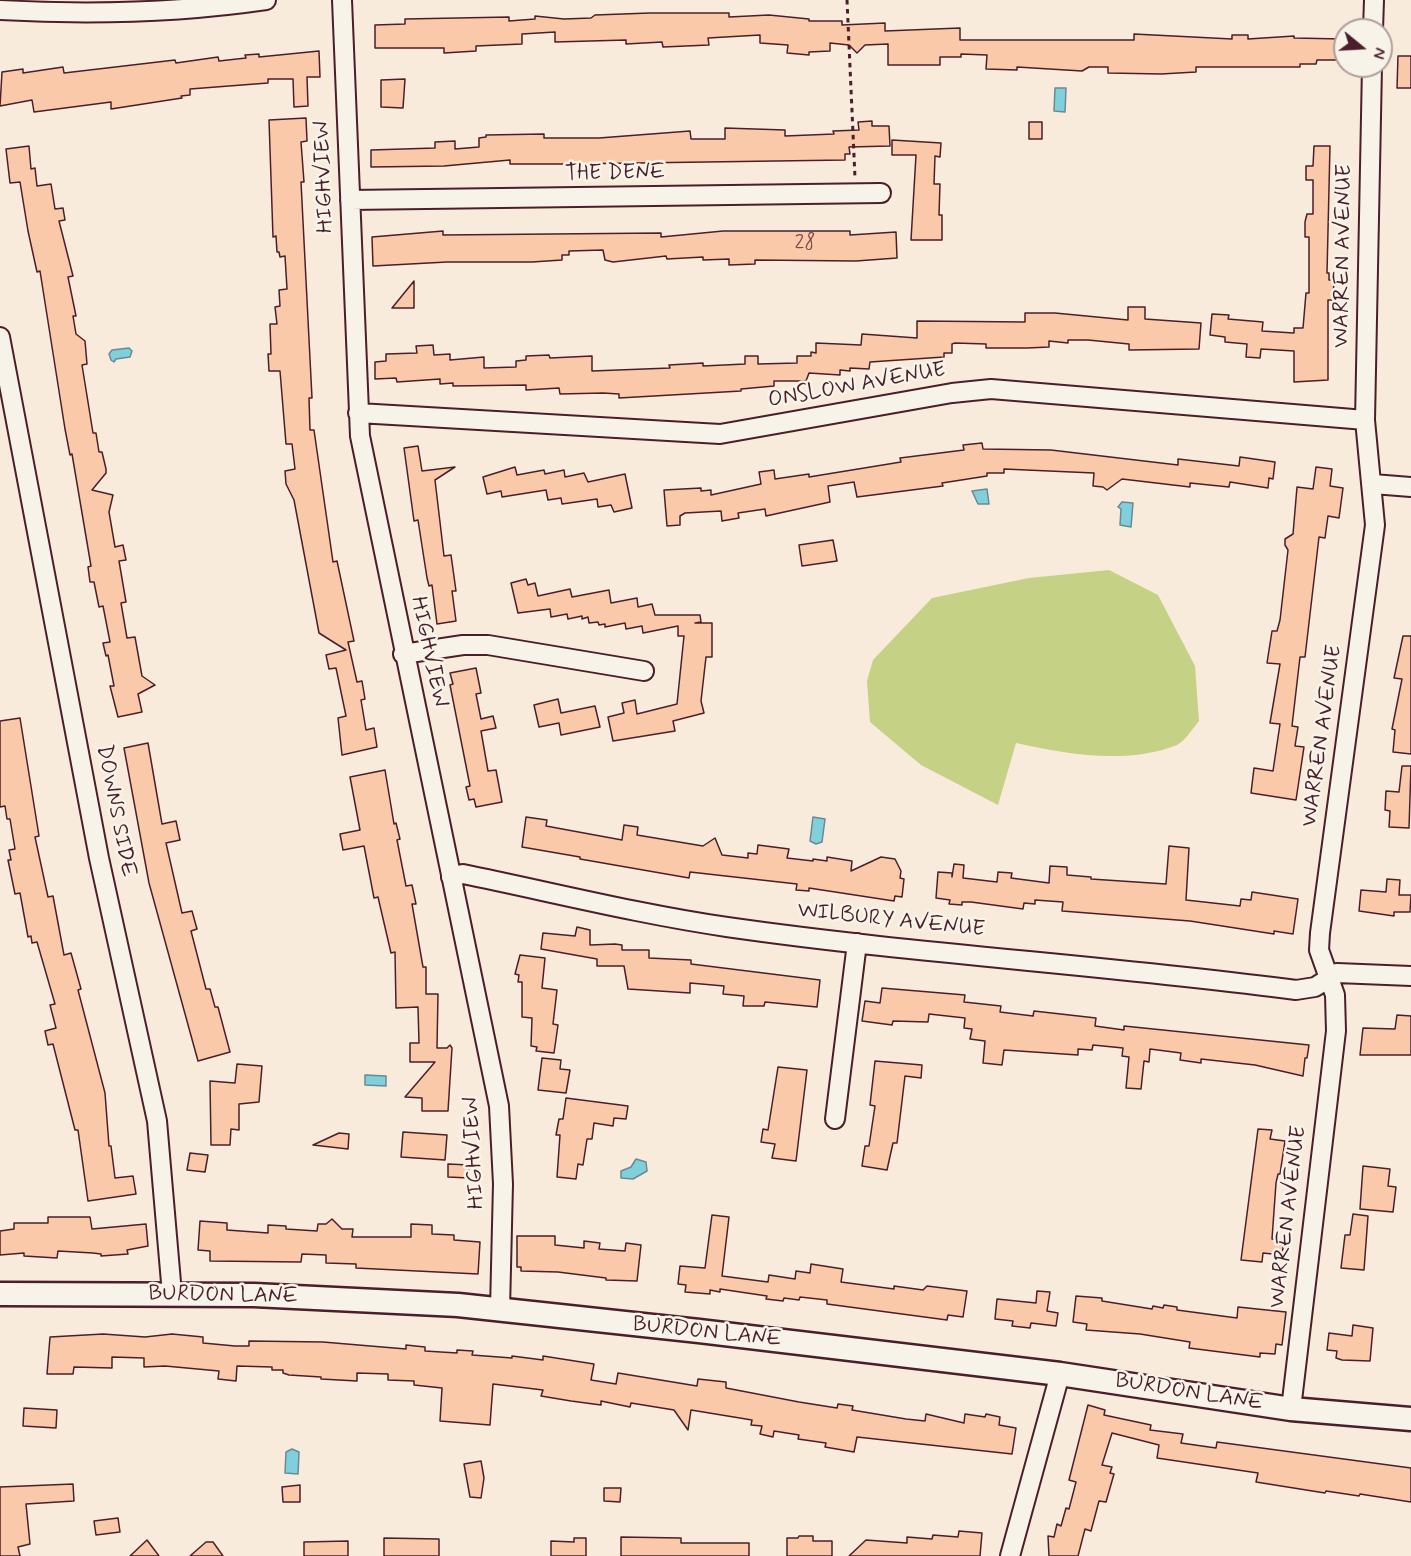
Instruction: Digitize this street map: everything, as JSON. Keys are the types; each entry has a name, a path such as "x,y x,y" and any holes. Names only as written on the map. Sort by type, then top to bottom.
{"street":[{"path":"0,10 142,13 266,0"},
{"name":"HIGHVIEW","path":"342,0 358,413 366,475 496,1084 502,1129 500,1309"},
{"path":"1373,18 1374,0"},
{"name":"WARREN AVENUE","path":"1291,1409 1335,1031 1335,995 1327,979 1319,950 1320,933 1376,525 1365,420 1372,78"},
{"name":"THE DENE","path":"350,200 881,194"},
{"name":"DOWNS SIDE","path":"0,337 99,858 157,1121 172,1294"},
{"name":"ONSLOW AVENUE","path":"358,413 720,434 952,393 991,389 1365,420"},
{"path":"1372,484 1411,487"},
{"path":"403,654 464,645 488,645 644,671"},
{"name":"WILBURY AVENUE","path":"451,877 464,874 724,926 857,943 1109,967 1296,990 1315,987 1337,973 1362,972 1411,976"},
{"path":"835,1119 857,943"},
{"name":"BURDON LANE","path":"0,1293 172,1294 411,1301 500,1309 1060,1374 1291,1409 1411,1419"},
{"path":"1010,1556 1060,1374"}],"path":[{"path":"847,0 856,195"}],"green space":[{"path":"1109,570 1158,595 1195,666 1199,721 1177,745 1138,755 1096,756 1016,743 998,805 921,765 870,722 867,681 873,660 932,598 1029,578"}],"water":[{"path":"1055,88 1066,88 1065,112 1054,111"},
{"path":"129,348 132,351 130,357 116,359 114,362 111,360 109,354 112,350"},
{"path":"987,489 989,504 978,504 972,491"},
{"path":"1122,502 1133,503 1131,527 1120,525 1121,509 1118,507"},
{"path":"813,817 825,819 822,842 816,844 810,841"},
{"path":"365,1075 386,1076 386,1086 365,1085"},
{"path":"636,1159 646,1162 647,1171 633,1179 621,1178 621,1171 631,1167"},
{"path":"292,1449 299,1452 298,1474 285,1473 286,1452"}],"building":[{"path":"729,13 729,17 769,15 809,19 809,21 842,21 842,25 885,23 885,31 960,28 960,40 1134,40 1134,34 1232,39 1232,35 1248,35 1248,39 1294,36 1294,38 1333,39 1333,60 1317,60 1316,64 1300,64 1300,67 1196,67 1196,72 1161,74 1108,73 1108,67 1089,67 1082,71 1017,67 1017,70 986,69 987,55 961,54 961,57 940,57 940,65 888,65 888,44 865,45 857,53 849,45 830,43 830,51 809,52 809,55 787,53 788,45 760,43 760,35 708,38 709,45 663,47 662,42 626,44 626,40 555,42 555,32 522,34 522,44 476,46 476,51 444,53 444,48 375,48 375,25 405,24 405,19 509,17 509,21 535,19 535,16 564,19 591,18 595,15"},
{"path":"319,51 320,77 307,77 308,106 294,107 293,79 268,79 268,83 190,89 190,95 181,96 182,98 111,109 111,102 34,112 32,100 0,106 2,72 23,69 23,73 63,67 64,73 175,60 176,63 218,57 219,61 246,58 245,55 259,54 259,57"},
{"path":"1398,56 1411,56 1411,88 1397,88"},
{"path":"405,79 403,108 381,107 381,80"},
{"path":"306,118 307,141 301,142 304,182 301,182 312,398 309,398 310,430 314,430 333,562 337,561 354,641 348,642 357,682 362,681 365,699 361,700 366,730 374,728 377,747 342,755 338,718 346,716 336,668 329,669 326,655 346,650 319,633 294,500 286,484 285,471 295,469 292,444 286,444 280,371 269,371 268,354 271,354 270,324 277,324 275,307 280,306 279,290 287,289 285,256 280,257 277,252 276,236 273,237 269,120"},
{"path":"872,121 872,126 889,126 890,146 849,147 850,154 845,154 845,160 510,164 510,160 444,166 371,167 371,150 435,148 435,142 455,141 455,149 479,147 479,138 486,137 486,135 544,134 544,138 599,138 690,131 691,139 725,139 725,128 785,130 785,136 834,134 833,131 859,130 858,122"},
{"path":"1029,122 1042,122 1042,139 1029,139"},
{"path":"892,140 941,143 940,157 935,156 934,184 940,184 939,215 942,215 942,240 911,240 916,155 892,155"},
{"path":"29,146 31,169 35,168 37,186 51,184 55,209 63,208 65,220 59,221 73,276 68,277 76,316 73,316 76,334 85,341 87,364 82,365 93,433 96,433 99,452 102,452 106,469 106,473 92,490 113,495 109,512 115,547 123,545 126,560 119,561 126,602 121,603 127,638 135,637 142,676 155,685 138,694 142,712 118,717 110,686 114,686 108,655 106,656 103,643 110,642 103,606 99,607 94,582 90,582 88,567 91,566 72,454 70,455 65,429 40,271 37,272 20,182 10,183 6,149"},
{"path":"1314,146 1330,146 1327,273 1329,273 1329,280 1334,280 1333,300 1328,300 1328,380 1294,382 1294,351 1261,349 1260,358 1246,357 1247,344 1225,342 1225,337 1210,335 1212,314 1229,315 1228,319 1263,322 1262,331 1294,333 1294,328 1303,328 1306,293 1309,293 1309,237 1305,237 1305,222 1307,214 1313,214 1313,180 1306,180 1306,166 1313,166"},
{"path":"443,231 443,235 661,233 661,237 723,231 850,231 850,235 896,232 897,258 856,261 755,260 755,264 729,265 729,259 703,260 703,257 667,259 666,256 613,262 605,260 603,250 569,251 569,255 562,255 562,260 373,266 372,237"},
{"path":"414,281 414,308 392,308"},
{"path":"1128,307 1145,307 1145,319 1201,323 1199,349 1129,350 1129,344 1088,340 1068,340 1068,343 1049,341 1049,347 1027,348 986,348 986,344 955,343 952,344 952,353 944,353 944,357 870,362 869,369 840,370 840,375 809,373 806,381 774,381 774,386 741,389 741,391 619,398 619,394 560,394 559,388 526,390 526,385 453,386 453,383 440,384 440,379 397,382 396,378 375,379 375,362 386,361 386,354 417,353 416,346 433,345 434,355 450,354 450,360 484,357 484,368 516,367 516,361 526,360 526,356 549,355 550,358 592,356 592,371 670,368 669,365 703,363 703,366 745,364 745,356 758,356 758,364 797,363 797,356 811,356 811,352 816,353 816,343 861,345 862,334 917,338 917,321 1025,322 1025,313 1055,313 1128,320"},
{"path":"982,443 983,449 1051,450 1178,465 1178,459 1239,466 1240,457 1275,462 1273,479 1269,478 1268,488 1230,482 1229,487 1190,483 1190,487 1122,479 1107,490 1093,486 1094,473 1004,469 1004,473 987,473 987,476 942,483 943,486 857,497 854,482 828,486 830,502 766,516 765,509 738,513 739,518 722,521 721,511 685,513 680,516 680,525 667,526 664,490 701,488 701,491 711,490 711,495 761,484 759,472 774,470 775,479 809,474 809,477 901,462 900,458 964,450 963,445"},
{"path":"418,446 422,471 455,467 435,480 444,556 451,555 456,591 452,591 456,621 437,624 432,585 429,586 427,578 418,520 414,521 404,448"},
{"path":"515,467 517,475 544,470 545,474 564,470 565,477 584,473 588,482 625,474 632,508 614,512 611,505 598,507 597,499 562,504 561,498 548,500 546,490 502,497 501,491 487,494 483,477"},
{"path":"1316,467 1332,469 1330,486 1343,488 1339,518 1328,516 1325,538 1319,537 1305,657 1300,657 1292,726 1298,727 1295,746 1304,747 1296,800 1251,793 1254,768 1273,771 1280,724 1270,723 1280,664 1267,663 1272,631 1277,631 1280,620 1288,550 1285,539 1293,534 1297,487 1313,489"},
{"path":"833,540 837,561 802,566 799,545"},
{"path":"526,579 528,585 535,583 538,596 570,589 572,597 609,590 611,603 637,598 638,607 652,604 655,615 700,615 701,622 695,623 712,623 712,657 706,657 701,701 704,713 673,721 675,731 613,741 608,717 624,713 622,703 635,700 637,714 677,704 684,636 678,636 678,626 643,633 642,626 626,629 625,623 605,627 605,624 599,625 598,622 589,623 588,617 568,619 567,614 551,617 550,609 518,613 511,583"},
{"path":"1403,636 1411,636 1411,754 1393,752 1395,730 1392,729 1402,679 1394,678"},
{"path":"476,668 481,693 476,694 481,719 493,716 496,728 481,731 488,771 496,770 502,802 476,807 474,799 469,800 466,787 470,786 450,685 453,684 450,673"},
{"path":"558,699 561,713 595,706 600,727 561,735 559,723 539,727 534,705"},
{"path":"20,718 39,836 35,837 48,897 53,896 64,955 71,953 81,989 78,990 105,1093 109,1146 111,1146 115,1178 133,1176 136,1194 88,1201 78,1130 75,1130 53,1044 48,1045 45,1031 56,1028 50,1005 55,1004 37,942 32,943 31,936 28,937 20,893 15,894 8,860 11,860 9,850 15,849 10,819 7,819 5,806 0,807 0,721"},
{"path":"148,743 162,824 176,821 180,840 166,843 182,913 192,911 197,929 191,931 206,989 210,989 215,1007 218,1007 230,1052 198,1061 149,883 124,748"},
{"path":"1402,766 1411,766 1409,828 1389,827 1390,811 1385,810 1386,791 1399,792"},
{"path":"385,770 394,824 396,823 400,839 397,840 406,886 412,885 416,904 412,904 423,967 426,967 426,994 438,994 437,1048 447,1048 450,1045 452,1048 448,1111 422,1111 422,1098 405,1097 435,1062 410,1062 410,1043 419,1043 418,1007 396,1008 395,952 391,953 378,897 374,898 364,846 343,850 340,834 360,830 350,777"},
{"path":"526,817 547,820 546,826 622,840 624,825 638,827 637,835 703,846 715,838 722,855 748,858 748,853 757,854 758,845 789,849 787,858 827,861 827,857 852,861 851,871 881,857 895,859 901,871 900,878 904,879 902,897 895,896 894,901 809,888 809,891 796,890 797,884 690,872 689,878 522,847"},
{"path":"1169,846 1189,848 1186,900 1240,906 1241,899 1251,900 1252,892 1298,899 1293,934 1274,931 1274,934 1190,921 1062,911 1063,902 1035,900 1035,904 1024,903 1023,909 971,902 962,902 962,905 949,904 950,900 936,898 938,872 952,873 952,877 954,864 964,865 963,878 997,882 998,872 1012,873 1011,878 1049,883 1050,866 1067,867 1067,875 1091,877 1091,879 1166,884"},
{"path":"1387,879 1400,880 1399,895 1411,895 1410,912 1394,912 1394,916 1359,911 1361,890 1386,892"},
{"path":"577,927 590,930 590,945 615,944 622,945 622,950 649,950 649,958 691,960 691,964 820,980 817,1007 765,1002 764,1006 743,1006 744,996 723,994 724,986 690,983 690,993 628,989 624,966 597,966 597,959 541,949 543,933 575,936"},
{"path":"520,955 545,958 542,988 557,990 553,1024 558,1025 554,1053 536,1051 537,1047 531,1046 532,1018 522,1017 522,982 518,982 519,975 515,974"},
{"path":"882,988 965,995 964,1002 1001,1006 1000,1012 1033,1016 1034,1011 1096,1018 1095,1026 1124,1030 1124,1026 1309,1045 1303,1076 1255,1065 1201,1059 1201,1063 1180,1060 1181,1053 1150,1049 1149,1062 1144,1061 1141,1089 1126,1088 1129,1057 1122,1056 1123,1048 1093,1045 1092,1050 1078,1049 1078,1055 1004,1050 1002,1065 983,1063 985,1041 970,1039 972,1029 964,1028 965,1018 929,1014 928,1022 893,1021 892,1025 862,1021 865,1001 880,1003"},
{"path":"1397,1015 1411,1016 1411,1055 1360,1055 1363,1028 1395,1029"},
{"path":"542,1058 561,1060 560,1069 570,1070 566,1093 538,1090"},
{"path":"875,1061 922,1065 921,1078 905,1076 897,1143 893,1143 887,1170 862,1166 865,1146 869,1146 875,1106 870,1105"},
{"path":"237,1064 262,1066 259,1102 239,1104 239,1130 231,1129 230,1145 211,1145 210,1081 235,1083"},
{"path":"778,1067 807,1070 796,1161 772,1158 775,1144 761,1142 763,1129 768,1130"},
{"path":"566,1098 628,1106 626,1119 614,1118 613,1126 594,1123 592,1139 587,1139 583,1165 578,1164 576,1179 557,1177 560,1135 556,1135 559,1119 563,1119"},
{"path":"1258,1129 1272,1130 1270,1139 1285,1141 1280,1174 1278,1174 1276,1183 1272,1239 1284,1240 1282,1255 1263,1253 1262,1262 1241,1260"},
{"path":"403,1132 447,1135 445,1160 401,1157"},
{"path":"339,1133 349,1134 348,1149 313,1145"},
{"path":"190,1153 208,1155 205,1172 187,1170"},
{"path":"448,1164 469,1165 469,1178 448,1177"},
{"path":"1363,1166 1390,1169 1388,1186 1396,1187 1393,1212 1360,1209"},
{"path":"1353,1214 1368,1216 1364,1270 1341,1268 1345,1235 1350,1235"},
{"path":"712,1215 729,1217 722,1276 768,1282 769,1275 795,1279 796,1271 810,1273 811,1264 843,1269 841,1282 894,1289 894,1286 923,1290 927,1286 967,1291 963,1317 948,1315 947,1320 827,1304 827,1300 800,1297 799,1300 784,1298 783,1301 766,1299 767,1296 720,1289 720,1292 710,1290 710,1294 685,1292 686,1285 678,1284 680,1266 705,1268"},
{"path":"48,1217 90,1217 92,1229 146,1224 148,1246 127,1250 128,1254 101,1256 101,1254 93,1253 58,1251 57,1258 24,1256 24,1253 0,1255 0,1231 14,1229 14,1223 48,1223"},
{"path":"332,1219 342,1229 353,1229 352,1237 411,1237 411,1224 432,1225 432,1234 454,1235 454,1240 480,1242 478,1274 356,1268 356,1264 326,1263 326,1255 302,1254 301,1262 210,1261 210,1251 198,1250 200,1221 227,1223 227,1230 268,1233 268,1225 317,1231 318,1224 326,1224"},
{"path":"517,1236 555,1236 555,1245 584,1248 584,1241 600,1243 599,1249 625,1251 626,1243 641,1245 637,1281 606,1280 606,1278 558,1272 521,1271 521,1267 517,1267"},
{"path":"1037,1291 1050,1292 1047,1311 1058,1313 1056,1326 1031,1323 1030,1328 1012,1326 1013,1321 995,1319 997,1299 1036,1303"},
{"path":"1076,1296 1102,1298 1102,1301 1152,1309 1153,1306 1163,1308 1164,1305 1177,1307 1177,1310 1237,1318 1238,1307 1286,1312 1282,1345 1276,1344 1275,1354 1260,1353 1260,1357 1189,1348 1190,1342 1140,1334 1086,1330 1087,1324 1073,1322"},
{"path":"1353,1325 1373,1328 1370,1361 1342,1360 1336,1358 1337,1351 1327,1350 1329,1333 1352,1336"},
{"path":"103,1334 145,1337 172,1334 203,1337 203,1343 235,1346 249,1346 249,1341 323,1342 406,1349 406,1345 425,1347 425,1351 457,1353 457,1350 473,1351 472,1355 512,1358 512,1356 543,1360 543,1356 594,1364 591,1380 616,1384 618,1373 697,1386 698,1379 726,1382 726,1388 837,1408 838,1404 853,1406 852,1410 906,1419 925,1421 926,1414 964,1423 965,1414 985,1417 986,1414 1000,1417 999,1425 1016,1428 1012,1454 857,1437 854,1452 825,1447 826,1443 798,1439 799,1435 774,1431 773,1437 760,1434 762,1426 751,1425 752,1420 691,1410 688,1430 674,1410 631,1403 630,1407 601,1401 601,1405 571,1401 541,1396 543,1390 493,1384 490,1425 440,1421 442,1388 414,1385 414,1381 388,1380 388,1374 357,1373 357,1381 289,1375 283,1373 283,1370 272,1370 272,1367 237,1366 236,1381 218,1379 219,1371 165,1366 144,1367 144,1358 112,1357 112,1368 74,1367 73,1374 47,1374 50,1337"},
{"path":"1088,1405 1105,1410 1104,1415 1151,1425 1150,1430 1183,1434 1181,1443 1216,1448 1217,1442 1411,1468 1411,1502 1360,1494 1359,1496 1326,1491 1325,1493 1256,1482 1258,1473 1157,1458 1159,1445 1112,1433 1102,1465 1112,1467 1110,1473 1114,1474 1106,1502 1099,1501 1091,1531 1085,1529 1078,1556 1049,1556 1048,1536 1054,1537 1057,1524 1061,1526 1066,1508 1069,1509 1076,1482 1069,1480"},
{"path":"24,1408 57,1410 56,1428 23,1426"},
{"path":"481,1461 484,1478 481,1498 470,1497 464,1464"},
{"path":"73,1484 74,1501 26,1504 30,1544 18,1547 20,1556 0,1556 0,1487"},
{"path":"300,1485 300,1502 283,1502 282,1487"},
{"path":"604,1488 621,1488 620,1502 604,1501"},
{"path":"118,1518 120,1532 96,1535 94,1521"},
{"path":"959,1531 982,1533 980,1556 849,1556 866,1540 907,1543 907,1537 932,1539 933,1535 958,1537"},
{"path":"799,1536 813,1536 813,1541 832,1541 832,1556 787,1556 787,1538 798,1538"},
{"path":"621,1537 681,1538 681,1543 749,1543 749,1556 621,1556"},
{"path":"384,1538 439,1539 439,1556 384,1556"},
{"path":"574,1538 586,1538 586,1556 551,1556 551,1541 574,1542"},
{"path":"147,1540 159,1556 130,1556"},
{"path":"348,1541 348,1556 304,1556 304,1542"},
{"path":"206,1542 213,1542 223,1556 190,1556"}]}
